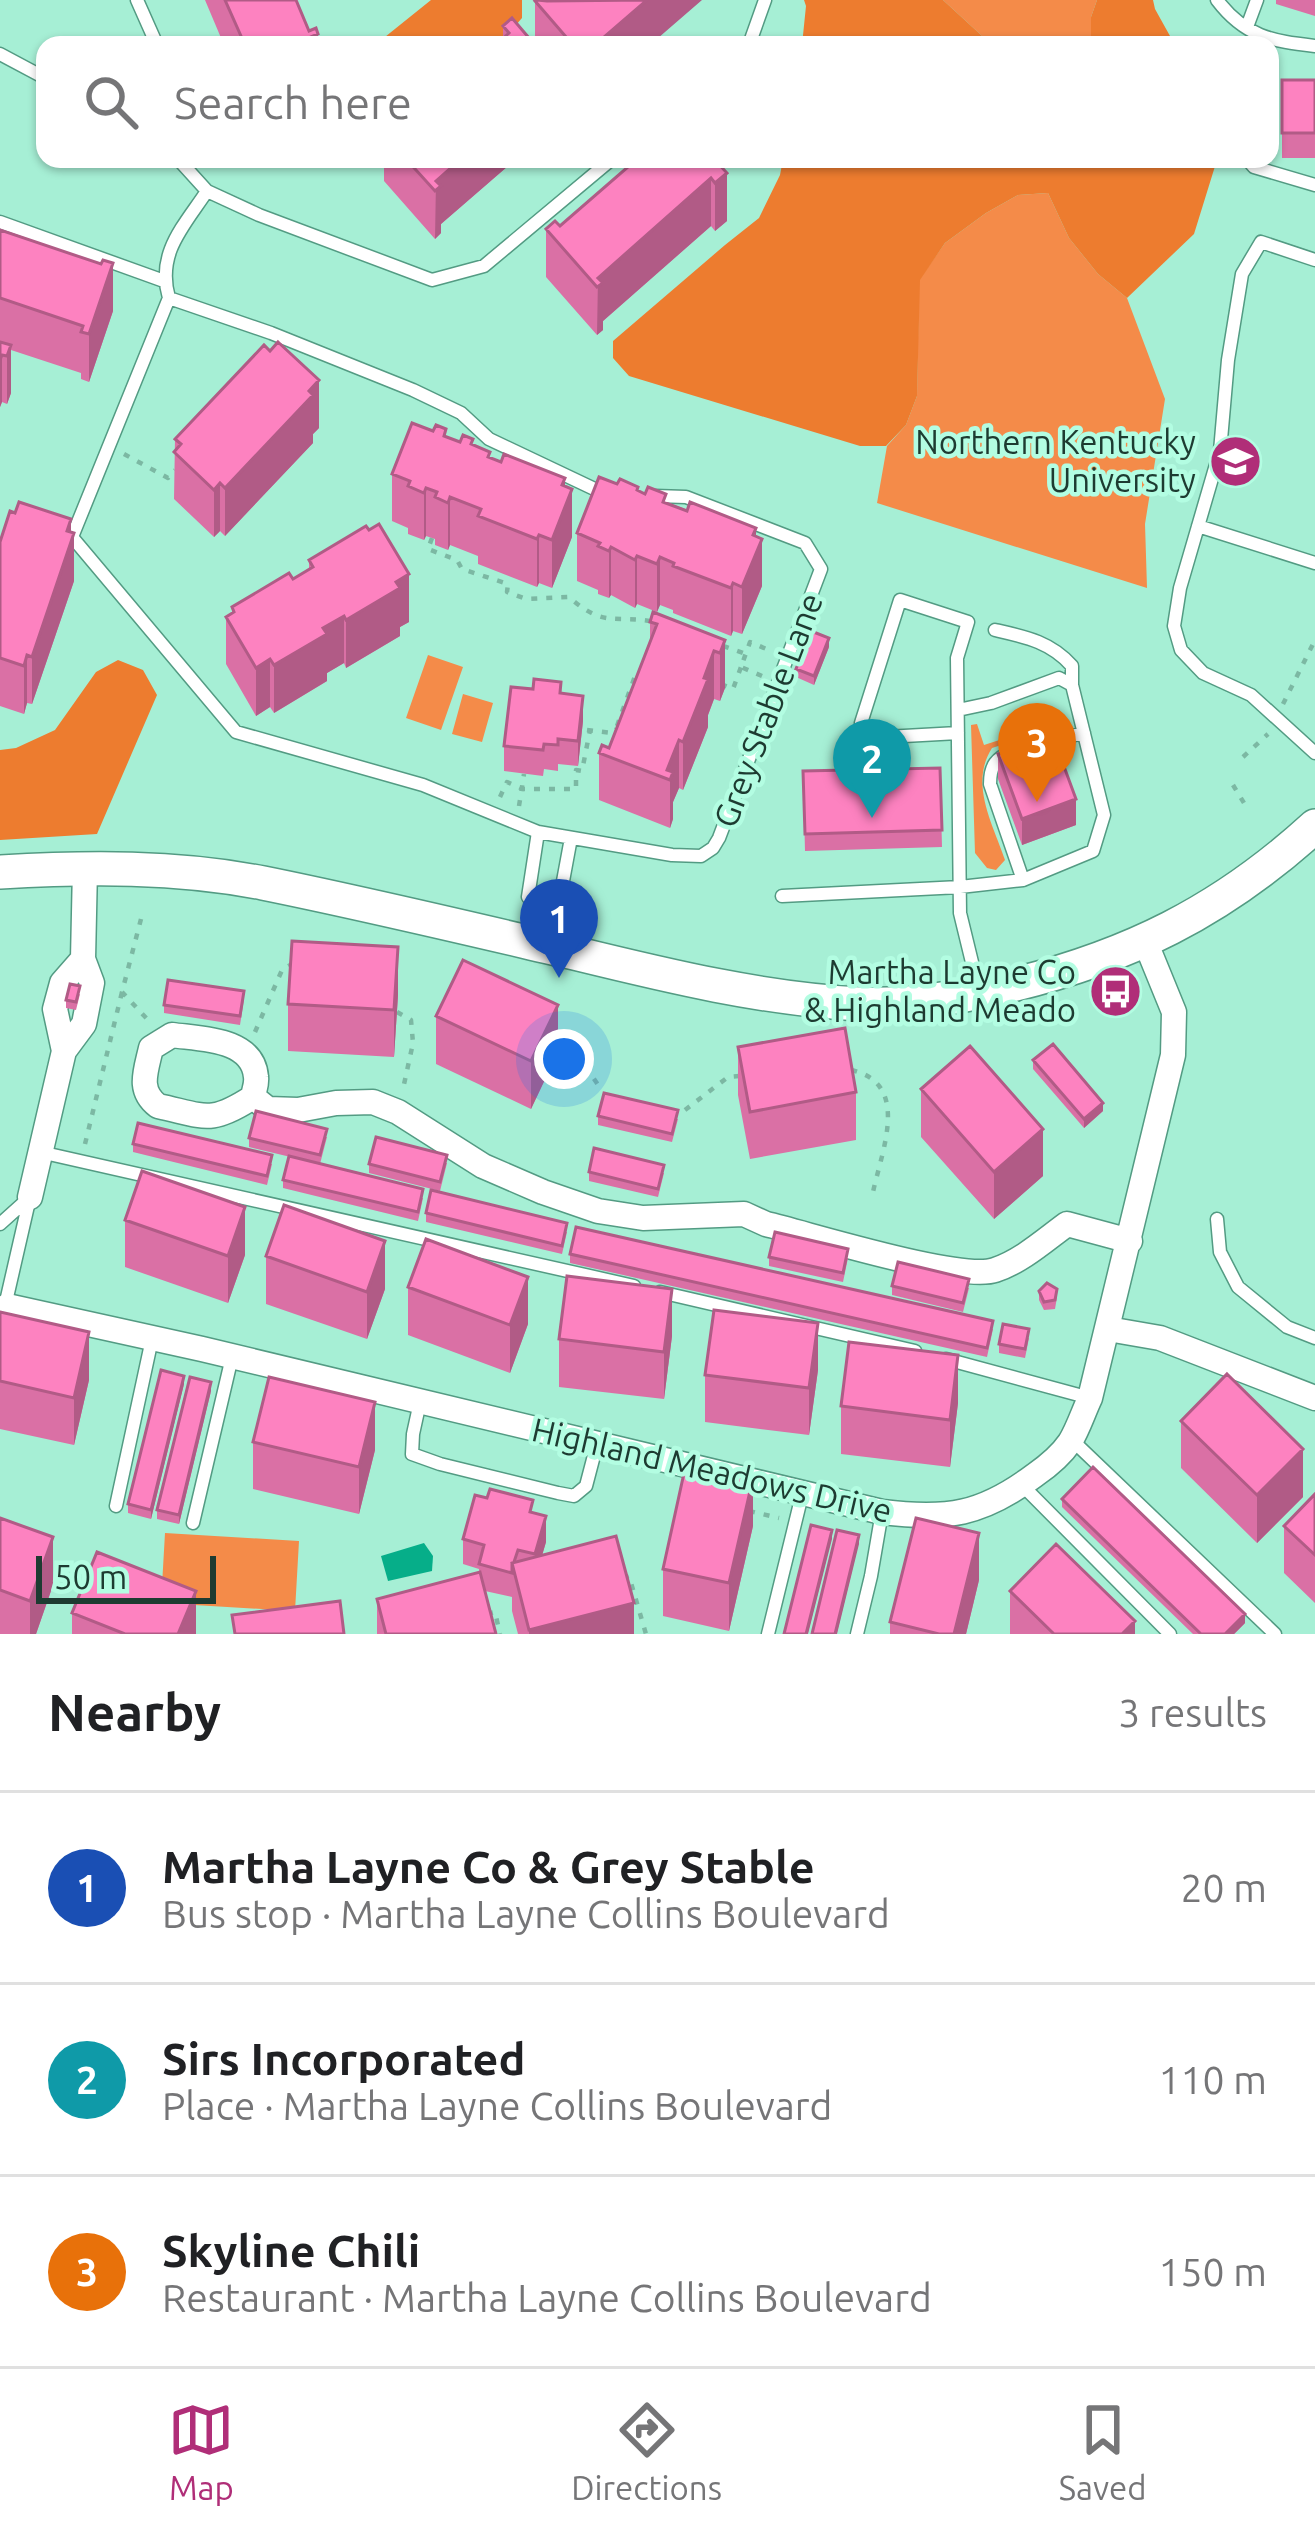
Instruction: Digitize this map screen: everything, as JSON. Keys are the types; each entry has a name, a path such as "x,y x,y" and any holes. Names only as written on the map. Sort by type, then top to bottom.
{"main road":[{"path":"0,872 158,871 260,883 539,930 670,976 770,996 920,1003 1105,959 1201,913 1250,881 1315,826"}],"street":[{"name":"Highland Meadows Drive","path":"30,1198 64,1051 84,1024 92,983 83,959 85,868"},
{"name":"Highland Meadows Drive","path":"3,1305 882,1512 946,1515 1003,1498 1044,1469 1072,1440 1090,1398 1108,1329 1173,1055 1174,1012 1145,941"},
{"path":"172,1035 228,1042 245,1056 256,1076 253,1097 212,1117 158,1106 143,1085 151,1048 172,1035"},
{"path":"253,1097 268,1109 373,1102 398,1112 483,1166 598,1211 643,1218 744,1214 956,1271 992,1271 1067,1224 1130,1241"},
{"path":"1108,1329 1160,1338 1315,1398"}],"lane":[{"path":"137,0 153,36"},
{"path":"752,36 764,0"},
{"path":"1217,0 1258,36"},
{"path":"1247,27 1257,0"},
{"path":"1279,44 1315,46"},
{"path":"0,54 36,73"},
{"path":"186,168 207,191 259,215 432,280 484,266 601,168"},
{"path":"1260,168 1315,185"},
{"path":"72,537 169,298 164,280 170,247 207,191"},
{"path":"0,222 164,280"},
{"path":"1315,260 1261,242 1242,274 1220,451 1180,588 1174,626 1181,650 1203,673 1251,695 1315,753"},
{"path":"169,298 272,333 412,390 461,413 489,439 602,494 623,494"},
{"name":"Grey Stable Lane","path":"45,524 72,537 236,732 423,785 538,832 701,856 719,838 821,569 805,544 686,497 644,495"},
{"path":"1198,526 1315,562"},
{"path":"958,733 868,738 861,723 900,600 968,622 957,658 958,710 960,913 980,992"},
{"path":"782,896 1023,880 1093,851 1104,815 1072,685 1072,665 1039,640 995,630"},
{"path":"958,710 991,704 1059,678 1072,685"},
{"path":"1023,880 990,784 990,770 998,757 1020,748 1084,733"},
{"path":"538,832 528,897 539,930"},
{"path":"539,930 558,908 571,838"},
{"path":"40,1151 799,1322 1090,1398"},
{"path":"0,1223 30,1198"},
{"name":"Highland Meadows Drive","path":"3,1305 30,1198"},
{"path":"1217,1219 1220,1252 1238,1287 1287,1327 1315,1338"},
{"path":"116,1506 152,1339"},
{"path":"193,1522 232,1357"},
{"path":"420,1401 412,1454 558,1493 574,1496 586,1486 597,1444"},
{"path":"1072,1440 1275,1634"},
{"path":"1022,1485 1170,1634"},
{"path":"768,1634 802,1495"},
{"path":"857,1634 882,1512"}],"path":[{"path":"109,446 168,478 184,461"},
{"path":"433,538 428,549 457,560 462,569 508,584 507,592 526,599 569,596 586,612 608,621 659,623"},
{"path":"1283,704 1315,640"},
{"path":"712,680 733,689 750,642 788,658"},
{"path":"724,646 746,654"},
{"path":"741,668 778,682"},
{"path":"493,814 507,782 523,789 576,789 586,729 612,733 635,676 643,674"},
{"path":"1243,757 1268,734"},
{"path":"516,823 524,774"},
{"path":"1233,785 1244,803"},
{"path":"81,1161 141,919"},
{"path":"245,1056 282,970 296,962"},
{"path":"122,992 164,1038"},
{"path":"397,1012 411,1020 413,1042 398,1112"},
{"path":"553,1033 571,1046 601,1089"},
{"path":"841,1070 874,1078 885,1090 889,1114 873,1192"},
{"path":"685,1110 728,1077 746,1076"},
{"path":"752,1512 796,1522"},
{"path":"606,1582 628,1576 646,1634"},
{"path":"484,1598 495,1612 500,1634"},
{"path":"473,1618 495,1612"}],"shaded area":[{"path":"431,0 522,0 522,18 504,36 386,36"},
{"path":"804,0 943,0 982,36 803,36"},
{"path":"943,0 1097,0 1091,36 982,36"},
{"path":"1097,0 1153,0 1170,36 1091,36"},
{"path":"781,168 1214,168 1194,234 1127,298 1098,274 1069,238 1048,193 1018,195 945,243 920,280 917,396 906,425 886,446 860,446 629,376 613,358 613,341 759,218"},
{"path":"1048,193 1069,238 1098,274 1127,298 1165,399 1145,524 1147,588 877,503 887,446 906,425 917,396 919,280 945,243 986,213 1018,195"},
{"path":"428,655 463,667 441,730 406,718"},
{"path":"118,660 143,670 157,695 97,834 0,840 0,750 55,730 96,672"},
{"path":"463,694 493,703 482,742 452,734"},
{"path":"1062,720 1065,724 992,748 985,762 983,790 1005,860 996,870 987,868 975,853 971,725 977,724 984,745"},
{"path":"165,1533 299,1541 295,1611 161,1603"},
{"path":"424,1543 433,1556 432,1571 388,1581 381,1556"}],"building":[{"path":"225,0 296,0 309,31 316,28 318,34 313,36 241,36"},
{"path":"647,0 605,36 565,36 535,1"},
{"path":"512,18 527,36 506,36 509,33 503,26"},
{"path":"1282,80 1315,80 1315,133 1282,133"},
{"path":"414,168 451,168 436,181 441,186 435,191"},
{"path":"627,168 722,168 727,173 715,183 711,178 598,278 603,283 597,287 546,229 555,221 560,226"},
{"path":"0,230 101,264 103,260 113,263 89,334 81,332 83,326 0,298"},
{"path":"0,342 11,345 0,360"},
{"path":"278,342 319,380 309,391 313,395 225,488 220,483 214,490 174,452 181,444 175,439 264,345 270,351"},
{"path":"412,423 433,431 436,425 446,429 444,436 460,442 463,435 473,439 471,444 501,462 504,454 565,478 562,485 572,489 552,540 539,535 537,539 478,516 481,509 450,497 448,503 435,497 437,492 426,488 424,493 392,474"},
{"path":"599,477 617,484 620,479 645,494 648,487 666,494 663,502 687,511 690,502 756,528 753,535 762,539 742,587 733,583 731,588 660,557 657,564 637,556 635,560 577,533"},
{"path":"19,502 71,519 67,531 74,533 32,657 27,655 24,666 0,658 0,542 10,511 15,513"},
{"path":"379,524 409,574 396,582 400,588 323,628 327,634 274,665 270,659 256,668 226,617 234,612 232,607 289,573 293,579 313,567 309,560 366,526 369,530"},
{"path":"653,612 725,640 720,653 714,651 704,678 708,679 667,770 673,772 670,780 599,753 602,745 609,748 657,624 650,622"},
{"path":"811,631 829,638 814,676 796,669"},
{"path":"534,679 561,682 560,693 583,696 578,741 558,739 558,745 544,744 543,750 504,746 511,687 533,689"},
{"path":"1052,734 1076,799 1022,819 998,754"},
{"path":"940,768 942,830 805,834 803,771"},
{"path":"292,941 398,947 394,1010 288,1004"},
{"path":"463,960 558,1005 531,1061 436,1016"},
{"path":"168,980 244,991 240,1016 164,1005"},
{"path":"70,984 80,986 76,1002 66,1000"},
{"path":"845,1028 856,1092 750,1112 738,1047"},
{"path":"1053,1044 1103,1103 1084,1119 1033,1060"},
{"path":"970,1046 1043,1129 994,1172 921,1089"},
{"path":"604,1093 678,1110 672,1134 598,1116"},
{"path":"256,1111 327,1129 320,1155 249,1138"},
{"path":"138,1123 272,1155 267,1176 133,1144"},
{"path":"376,1137 447,1155 440,1182 369,1164"},
{"path":"594,1148 664,1165 658,1189 589,1172"},
{"path":"289,1156 423,1189 418,1212 283,1180"},
{"path":"142,1171 245,1207 228,1256 125,1220"},
{"path":"431,1190 567,1223 562,1246 426,1213"},
{"path":"284,1205 385,1241 367,1292 266,1256"},
{"path":"576,1227 993,1321 987,1348 570,1254"},
{"path":"775,1232 848,1249 843,1273 769,1257"},
{"path":"426,1239 528,1277 510,1325 408,1287"},
{"path":"898,1262 969,1279 963,1303 892,1286"},
{"path":"567,1276 672,1289 664,1352 559,1339"},
{"path":"1047,1283 1057,1289 1055,1300 1044,1302 1039,1291"},
{"path":"714,1310 818,1323 809,1388 705,1375"},
{"path":"0,1312 89,1332 74,1398 0,1381"},
{"path":"1003,1324 1029,1329 1025,1349 999,1344"},
{"path":"849,1342 958,1355 950,1420 841,1406"},
{"path":"161,1370 184,1376 151,1510 128,1504"},
{"path":"1227,1374 1303,1449 1257,1495 1181,1421"},
{"path":"190,1377 211,1382 179,1515 157,1510"},
{"path":"269,1377 375,1402 359,1467 253,1442"},
{"path":"686,1464 753,1478 729,1583 663,1569"},
{"path":"1093,1467 1245,1614 1225,1634 1201,1634 1062,1499"},
{"path":"490,1489 533,1500 530,1512 546,1516 535,1554 518,1550 512,1573 479,1564 484,1545 463,1539 475,1495 487,1498"},
{"path":"1315,1494 1315,1555 1284,1526"},
{"path":"0,1518 53,1537 30,1601 0,1590"},
{"path":"916,1518 979,1533 954,1634 890,1622"},
{"path":"811,1525 832,1530 806,1634 784,1634"},
{"path":"837,1530 859,1535 835,1634 812,1634"},
{"path":"616,1536 634,1603 529,1630 512,1563"},
{"path":"1056,1544 1135,1621 1122,1634 1054,1634 1010,1591"},
{"path":"97,1552 196,1591 178,1634 125,1634 72,1613"},
{"path":"480,1572 496,1634 386,1634 377,1599"},
{"path":"340,1601 344,1634 235,1634 232,1615"}],"place":[{"name":"Northern Kentucky University","path":"1235,461"},
{"name":"Skyline Chili","path":"1037,802"},
{"name":"Sirs Incorporated","path":"872,818"},
{"name":"Martha Layne Co & Grey Stable","path":"559,978"},
{"name":"Martha Layne Co & Highland Meado","path":"1115,991"}]}
